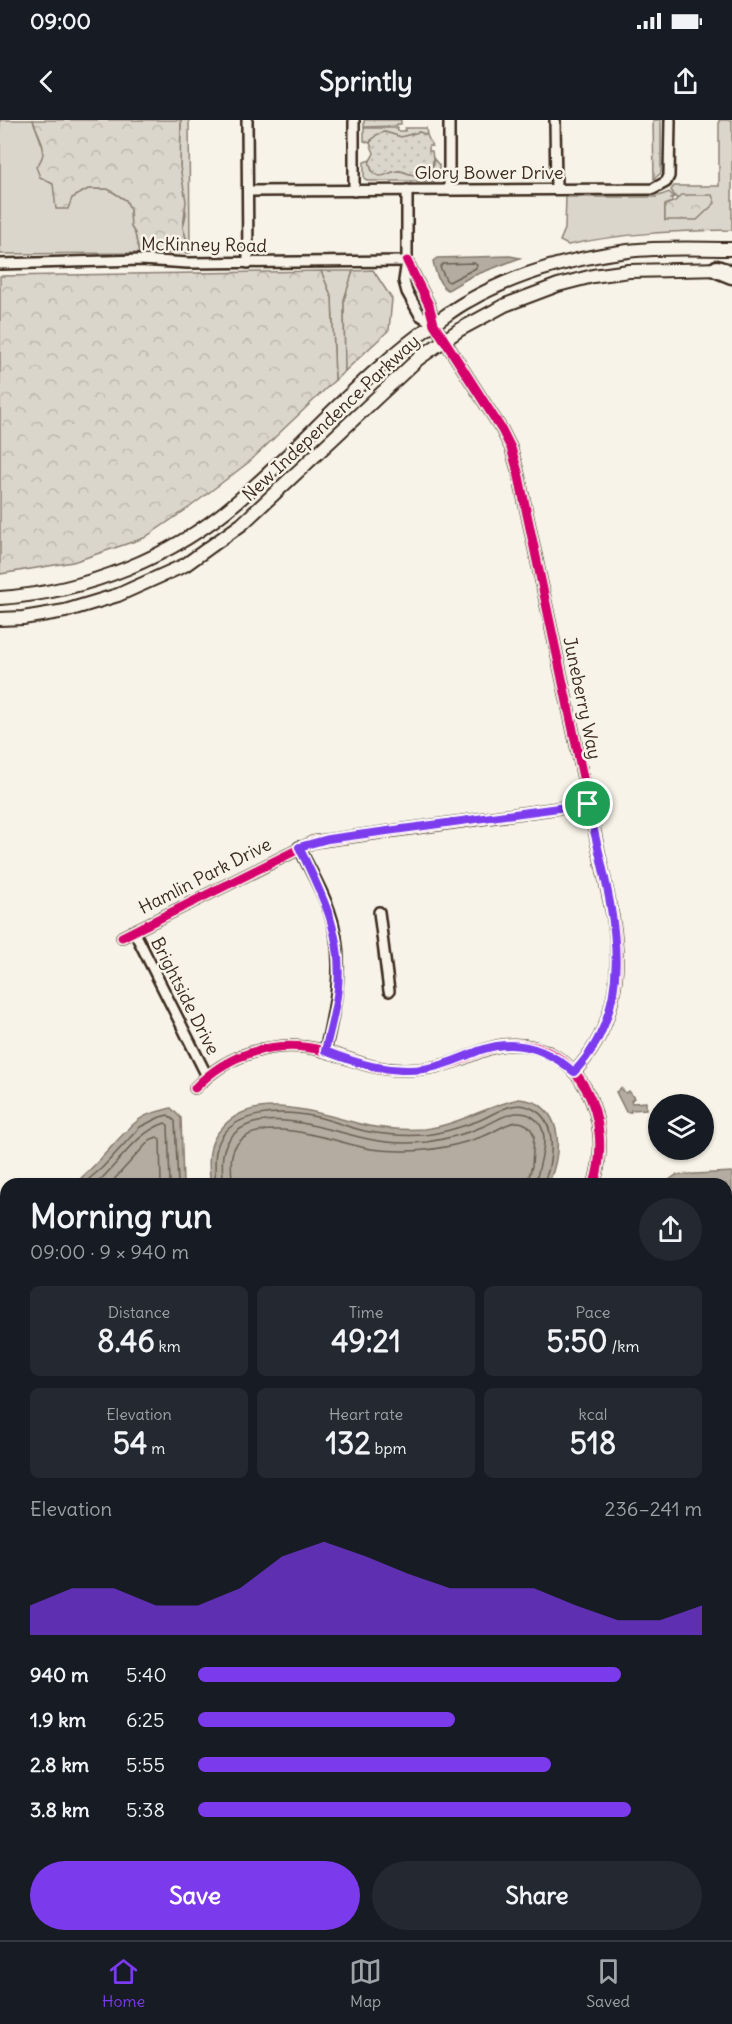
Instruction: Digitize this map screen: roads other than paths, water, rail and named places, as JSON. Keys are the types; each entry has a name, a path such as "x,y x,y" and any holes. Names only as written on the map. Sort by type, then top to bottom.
{"main road":[{"name":"New Independence Parkway","path":"0,598 47,592 104,577 157,555 205,526 239,500 382,363 468,301 528,273 580,259 629,251 732,249"},
{"name":"New Independence Parkway","path":"0,619 23,618 65,611 118,595 184,565 242,524 418,359 444,339 505,305 558,285 593,276 629,271 727,271"}],"street":[{"path":"248,120 248,263"},
{"path":"354,120 354,191"},
{"path":"448,120 449,190"},
{"path":"555,120 556,189"},
{"name":"Glory Bower Drive","path":"248,191 653,189 660,186 669,176 671,169 670,120"},
{"path":"407,190 407,261 404,272 407,292 420,315 434,324"},
{"name":"McKinney Road","path":"0,264 141,260 188,263 407,261"},
{"name":"Juneberry Way","path":"434,324 502,430 511,448 518,472 614,928 617,969 612,1001 604,1027 594,1048 574,1072"},
{"name":"Hamlin Park Drive","path":"122,937 299,847 328,839 588,804"},
{"path":"299,847 327,905 337,945 338,988 325,1051"},
{"path":"379,912 389,991"},
{"name":"Brightside Drive","path":"134,932 207,1076"},
{"path":"195,1088 207,1076 232,1060 267,1048 293,1046 325,1051 366,1066 410,1070 446,1064 489,1048 515,1045 546,1052 574,1072 590,1093 597,1114 600,1162 596,1178"}],"water":[{"path":"510,256 520,258 470,277 448,290 440,282 433,261 437,258"},
{"path":"621,1088 626,1093 629,1091 634,1098 632,1103 646,1102 646,1109 626,1112 616,1092"},
{"path":"519,1099 538,1104 547,1111 553,1120 557,1140 557,1152 551,1178 210,1178 209,1156 216,1136 236,1116 253,1109 292,1108 369,1126 389,1129 424,1129 449,1124"},
{"path":"171,1108 181,1118 183,1178 81,1178 136,1122"},
{"path":"732,1172 732,1178 672,1178 676,1175"}]}
